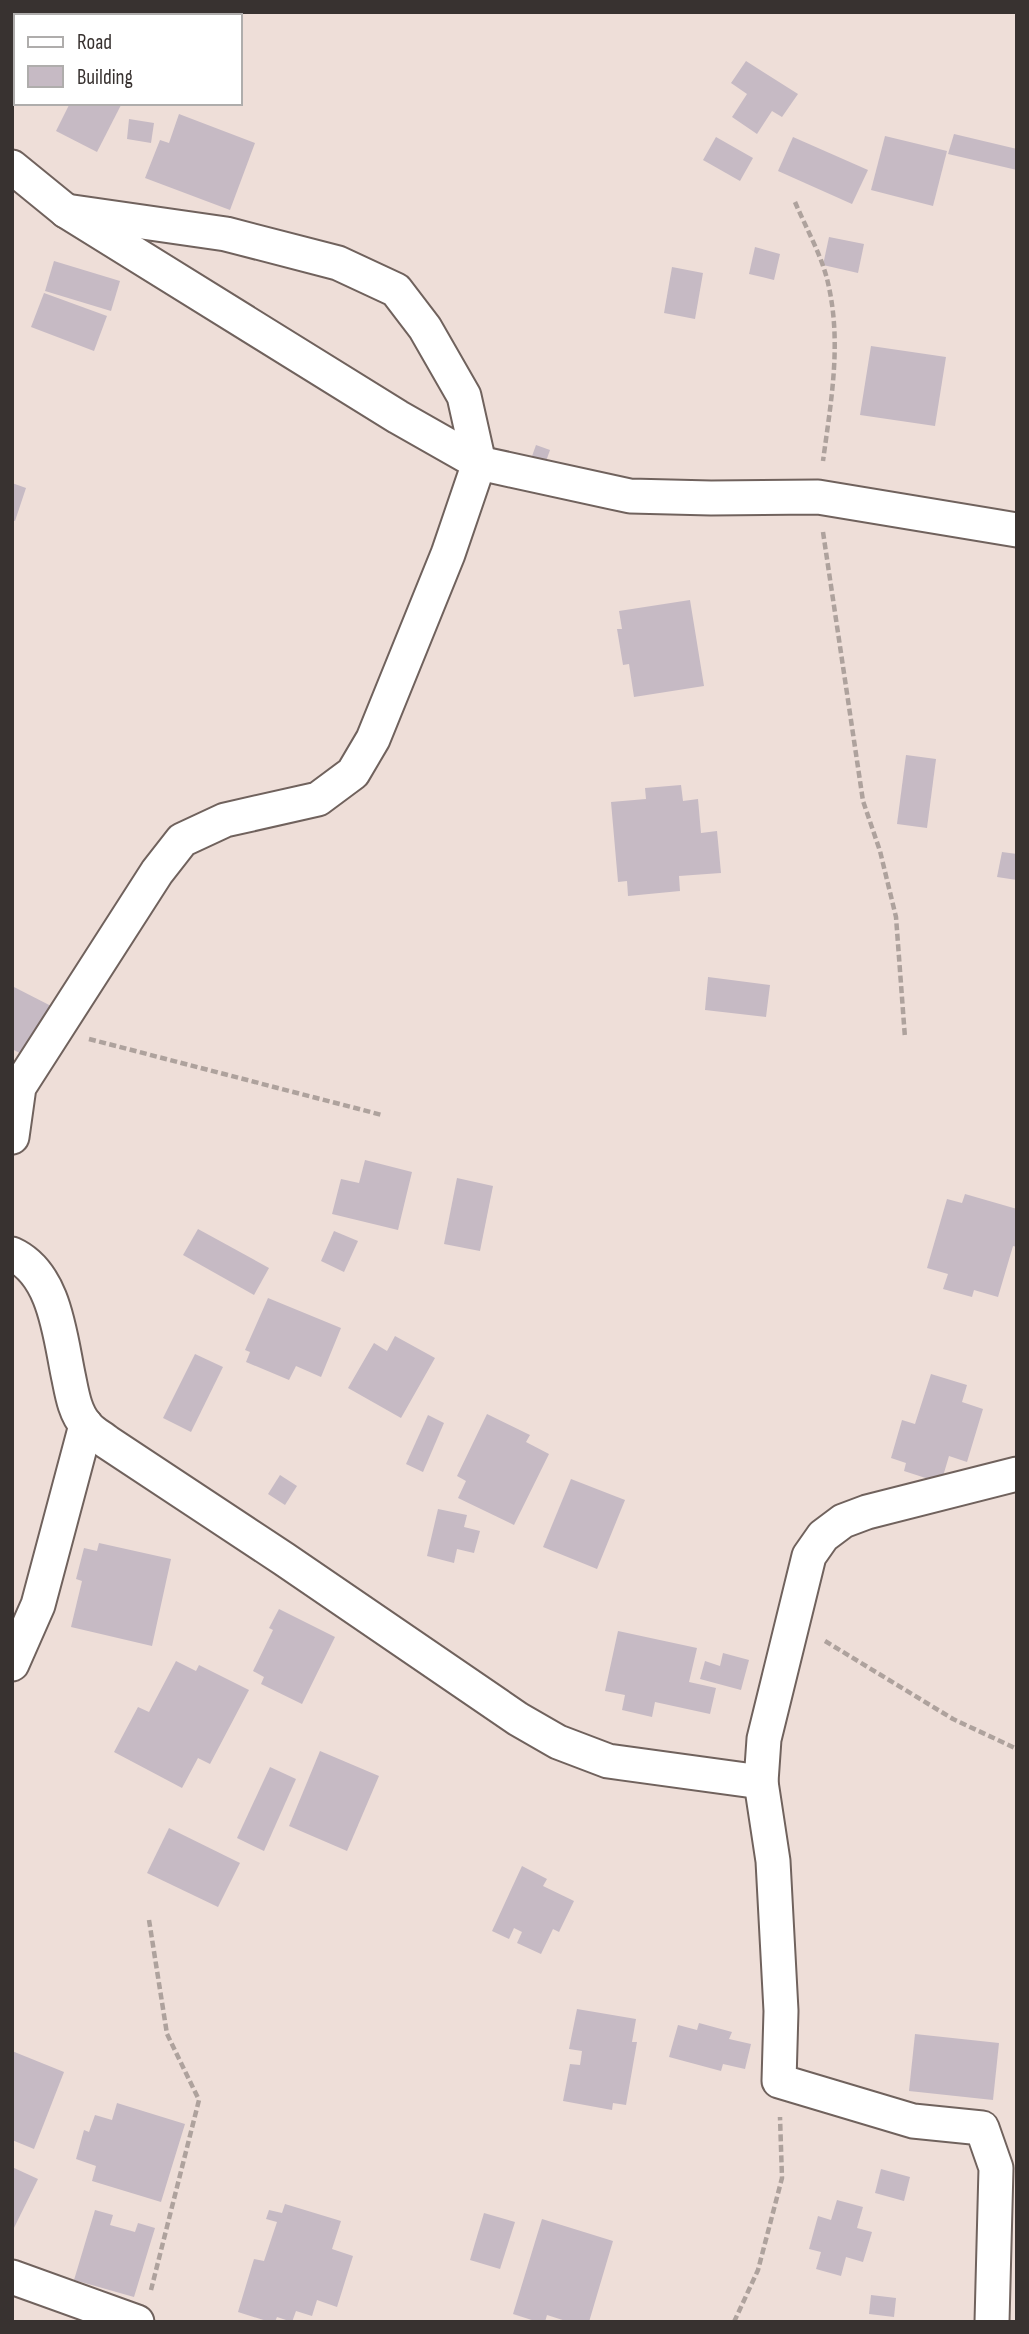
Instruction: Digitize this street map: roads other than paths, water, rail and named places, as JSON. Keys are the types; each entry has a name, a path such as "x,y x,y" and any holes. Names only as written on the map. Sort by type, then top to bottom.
{"street":[{"path":"12,167 66,211 398,417 478,463 630,496 818,496 1017,530"},
{"path":"12,1137 16,1085 181,840 225,820 318,799 353,773 373,738 448,554 478,463 464,396 425,328 396,290 338,263 226,234 66,211"},
{"path":"12,1254 42,1279 55,1315 74,1402 86,1425 517,1719 558,1742 608,1761 761,1782"},
{"path":"12,1664 38,1605 86,1425"},
{"path":"992,2322 996,2168 982,2128 913,2121 779,2081 781,2011 773,1861 761,1782 765,1739 792,1620 809,1556 823,1536 843,1521 867,1512 1017,1474"},
{"path":"12,2277 143,2309"}]}
